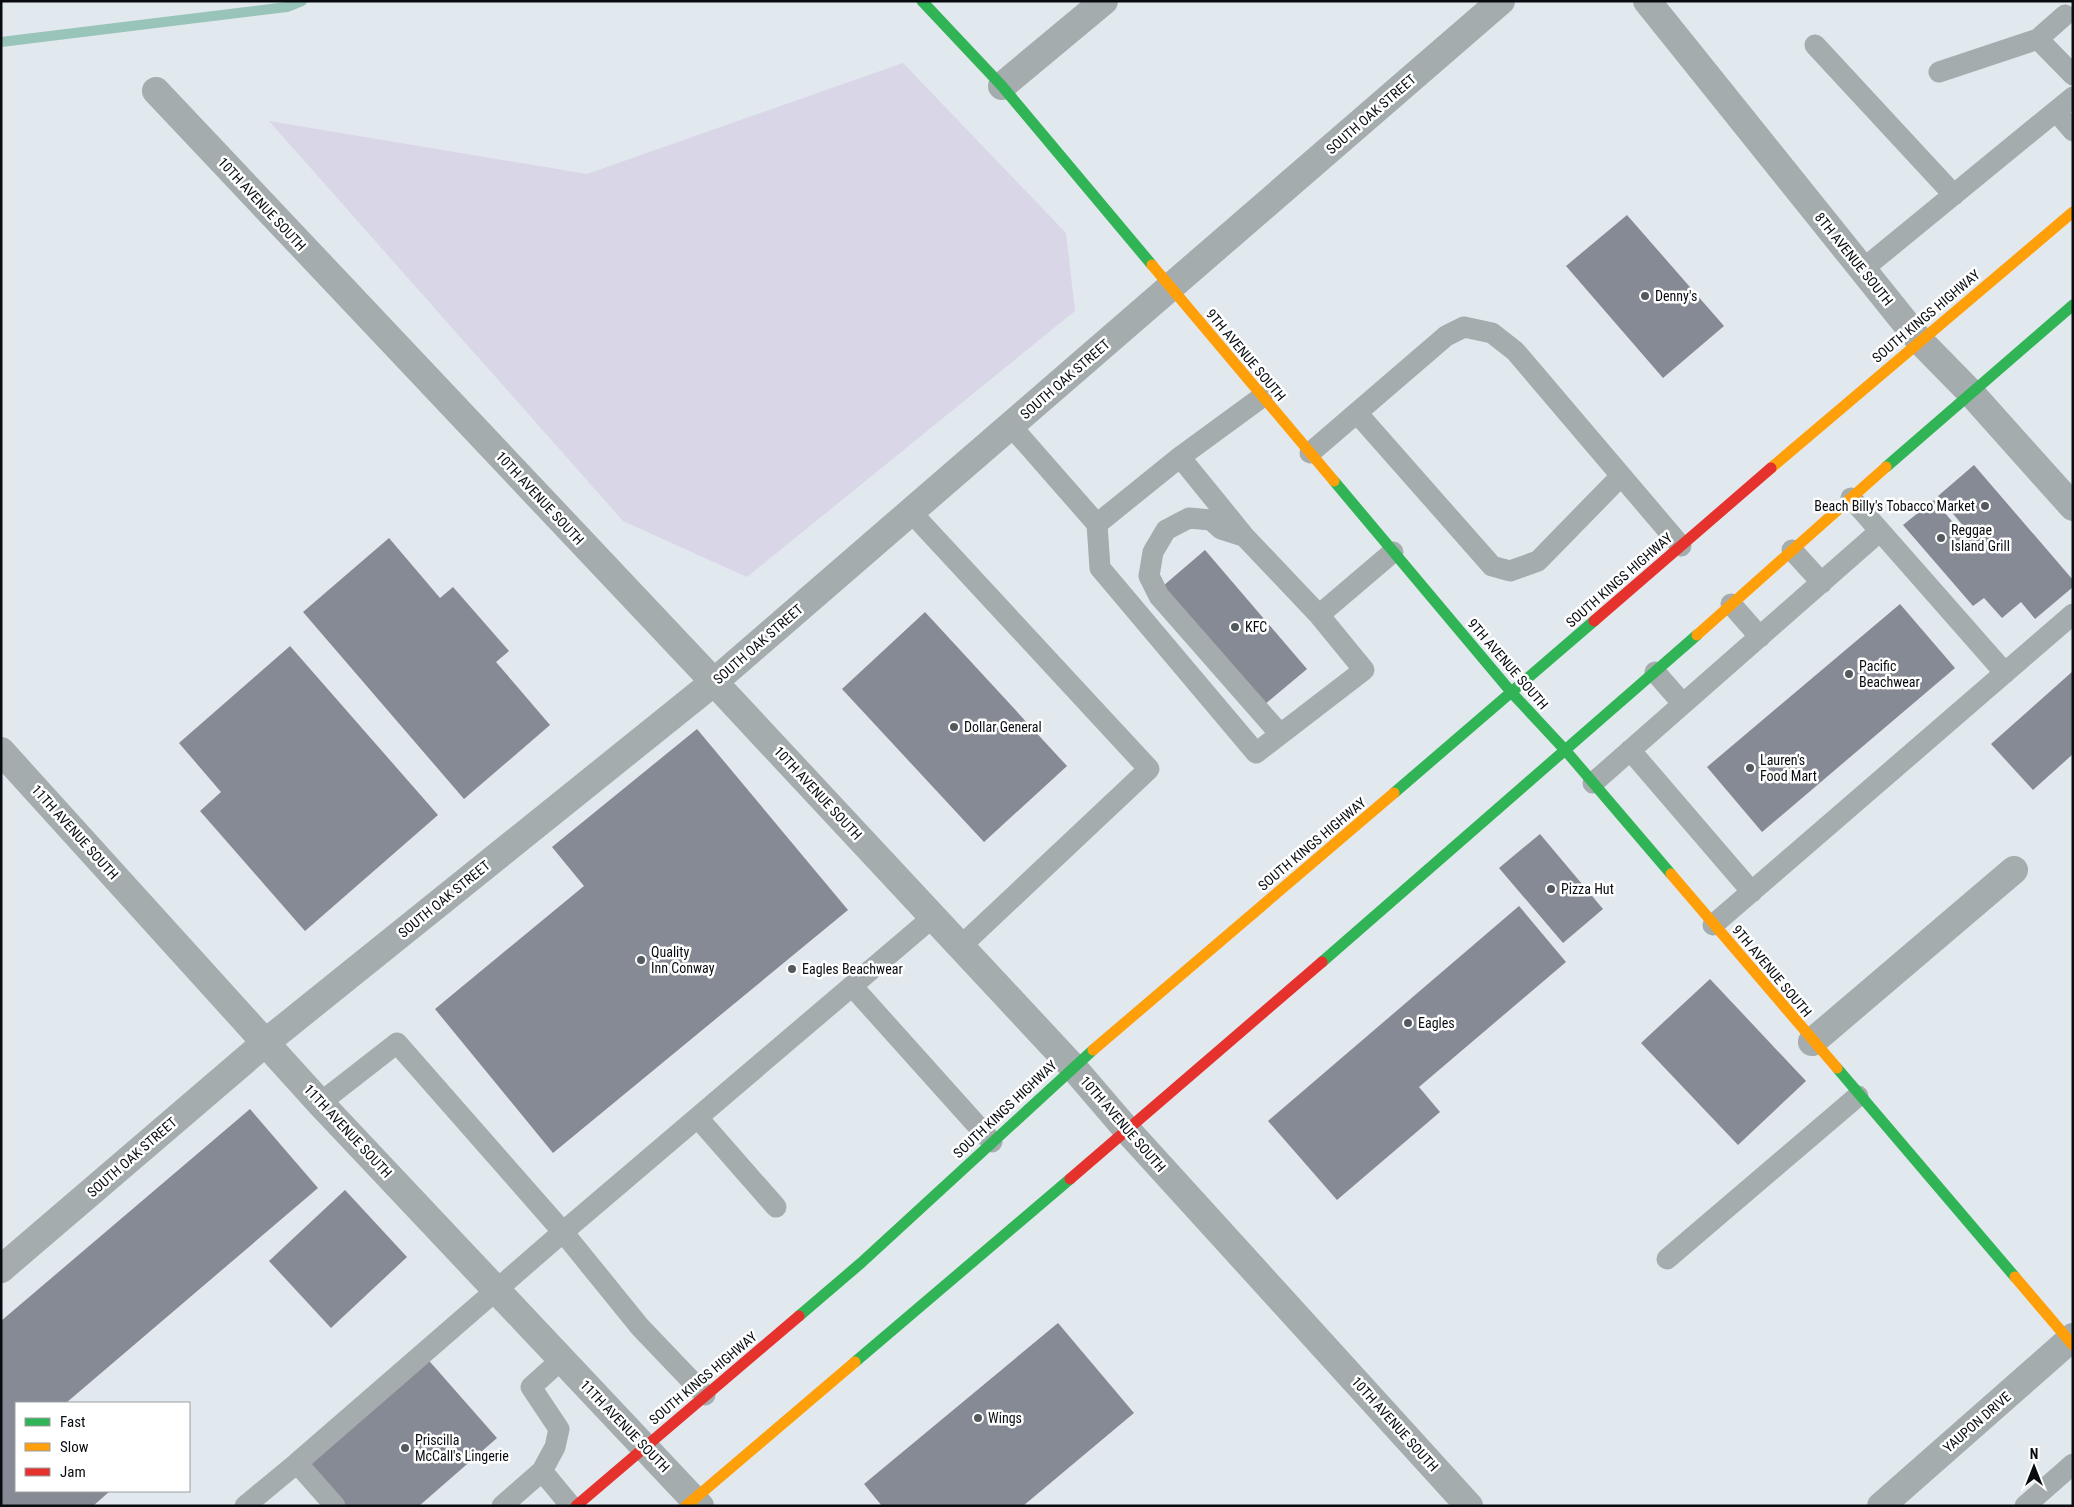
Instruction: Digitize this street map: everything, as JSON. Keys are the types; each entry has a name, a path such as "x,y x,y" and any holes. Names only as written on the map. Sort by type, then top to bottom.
{"main road":[{"name":"9TH AVENUE SOUTH","path":"922,1 1002,86 1512,693 1566,751 1858,1096 2071,1341"},
{"name":"SOUTH KINGS HIGHWAY","path":"576,1506 861,1263 1073,1067 2073,212"},
{"path":"694,1504 1566,751 1730,604 2073,305"}],"street":[{"path":"1002,86 1104,1"},
{"name":"SOUTH OAK STREET","path":"1,1270 265,1043 714,682 1501,1"},
{"name":"8TH AVENUE SOUTH","path":"1647,1 1920,341 1970,393 2073,507"},
{"name":"10TH AVENUE SOUTH","path":"156,90 961,946 1073,1067 1127,1130 1469,1506"},
{"name":"11TH AVENUE SOUTH","path":"1,751 265,1043 498,1289 561,1360 646,1446 694,1504"},
{"path":"1812,1042 2014,870"},
{"name":"YAUPON DRIVE","path":"1881,1506 2071,1341"}],"lane":[{"path":"1939,72 2038,39 2066,15"},
{"path":"2038,39 2073,75"},
{"path":"1815,44 1954,195"},
{"path":"1863,269 2073,97"},
{"path":"2056,111 2073,131"},
{"path":"1310,453 1446,336 1464,327 1492,333 1515,351 1681,546"},
{"path":"1097,524 1180,457 1262,397"},
{"path":"1357,413 1492,566 1510,571 1538,561 1622,476"},
{"path":"1011,426 1097,524 1100,568 1256,752 1364,670 1319,614 1245,536 1180,457"},
{"path":"1851,498 2005,673"},
{"path":"911,512 1149,769 961,946"},
{"path":"1245,536 1221,529 1211,520 1189,518 1166,530 1153,552 1149,576 1158,596 1280,734"},
{"path":"1593,783 1880,531"},
{"path":"1792,550 1822,583"},
{"path":"1319,614 1393,552"},
{"path":"1730,604 1760,637"},
{"path":"1714,926 2073,614"},
{"path":"1655,672 1683,704"},
{"path":"1630,750 1752,892"},
{"path":"245,1506 933,917"},
{"path":"852,986 992,1142"},
{"path":"320,1102 397,1043 563,1232 640,1327 705,1395"},
{"path":"1667,1259 1858,1096"},
{"path":"698,1118 776,1207"},
{"path":"502,1506 542,1471 555,1447 559,1429 531,1387 561,1360"},
{"path":"297,1463 335,1506"},
{"path":"2025,1506 2073,1464"},
{"path":"542,1471 571,1506"}],"shaded area":[{"path":"903,63 1066,233 1075,311 747,577 623,521 269,121 587,174"}],"building":[{"name":"Denny's","path":"1627,215 1724,326 1663,378 1566,266"},
{"path":"1974,465 2073,580 2073,587 2035,619 2021,602 2002,618 1984,598 1973,606 1903,525 1934,500 1961,532 1965,528 1938,496"},
{"path":"389,538 440,598 453,587 509,651 496,662 550,725 464,799 303,612"},
{"name":"KFC","path":"1205,550 1307,669 1264,705 1163,586"},
{"path":"1900,604 1955,668 1762,832 1707,767"},
{"name":"Dollar General","path":"925,612 1067,766 984,842 842,689"},
{"path":"290,646 438,815 305,931 200,811 221,792 179,743"},
{"path":"2073,671 2073,754 2033,790 1991,744"},
{"name":"Quality Inn Conway","path":"697,729 848,910 553,1153 435,1009 584,886 552,847"},
{"name":"Pizza Hut","path":"1540,834 1603,909 1563,943 1499,868"},
{"path":"1519,906 1566,962 1419,1087 1440,1112 1337,1200 1268,1121"},
{"path":"1710,979 1806,1081 1738,1145 1641,1043"},
{"path":"250,1109 318,1188 67,1402 15,1402 15,1492 109,1492 93,1506 1,1506 1,1321"},
{"path":"345,1190 407,1257 331,1328 269,1261"},
{"path":"1058,1323 1134,1413 1023,1506 882,1506 864,1484"},
{"path":"424,1355 497,1438 419,1506 344,1506 304,1461"}],"waterway":[{"path":"1,42 287,7 302,1"}],"traffic: fast":[{"path":"922,1 1002,86 1152,265"},
{"path":"1886,467 2073,305"},
{"path":"1334,481 1512,693 1566,751 1671,874"},
{"path":"1394,793 1594,621"},
{"path":"1322,962 1697,635"},
{"path":"799,1316 861,1263 1093,1050"},
{"path":"1837,1068 2015,1277"},
{"path":"855,1362 1070,1179"}],"traffic: slow":[{"path":"1771,468 2073,212"},
{"path":"1152,265 1334,481"},
{"path":"1697,635 1886,467"},
{"path":"1093,1050 1394,793"},
{"path":"1671,874 1837,1068"},
{"path":"2015,1277 2073,1345"},
{"path":"686,1506 855,1362"}],"traffic: jam":[{"path":"1594,621 1771,468"},
{"path":"1070,1179 1322,962"},
{"path":"576,1506 799,1316"}],"place":[{"name":"Denny's","path":"1645,296"},
{"name":"Beach Billy's Tobacco Market","path":"1985,506"},
{"name":"Reggae Island Grill","path":"1941,538"},
{"name":"KFC","path":"1235,627"},
{"name":"Pacific Beachwear","path":"1849,674"},
{"name":"Dollar General","path":"954,727"},
{"name":"Lauren's Food Mart","path":"1750,768"},
{"name":"Pizza Hut","path":"1551,889"},
{"name":"Quality Inn Conway","path":"641,960"},
{"name":"Eagles Beachwear","path":"792,969"},
{"name":"Eagles","path":"1408,1023"},
{"name":"Wings","path":"978,1418"},
{"name":"Priscilla McCall's Lingerie","path":"405,1448"}]}
